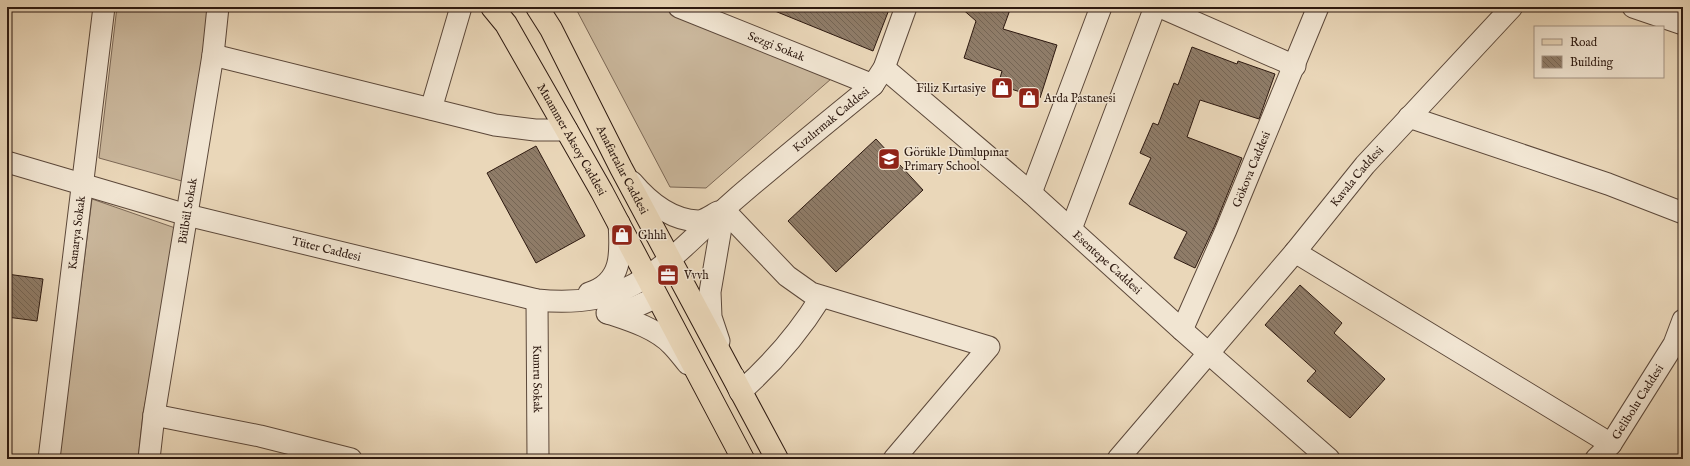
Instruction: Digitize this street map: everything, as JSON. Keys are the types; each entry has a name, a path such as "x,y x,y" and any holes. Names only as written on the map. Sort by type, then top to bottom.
{"main road":[{"name":"Muammer Aksoy Caddesi","path":"492,7 506,24 568,130 646,277"},
{"name":"Anafartalar Caddesi","path":"537,7 551,29 620,168 777,459"},
{"path":"646,277 743,459"}],"street":[{"name":"Kanarya Sokak","path":"49,459 81,185 104,7"},
{"name":"Bülbül Sokak","path":"149,459 154,415 213,55 218,7"},
{"path":"431,109 461,7"},
{"name":"Sezgi Sokak","path":"679,7 722,15 878,76"},
{"path":"878,76 906,7"},
{"path":"1032,193 1100,7"},
{"path":"1071,229 1155,7"},
{"path":"1160,7 1295,66"},
{"name":"Gökova Caddesi","path":"1182,330 1295,66 1318,7"},
{"name":"Kavala Caddesi","path":"1118,459 1296,252 1365,165 1512,7"},
{"path":"1633,7 1683,24"},
{"path":"213,55 495,125 534,130 568,130"},
{"name":"Esentepe Caddesi","path":"878,76 1032,193 1182,330 1329,459"},
{"name":"Kızılırmak Caddesi","path":"724,210 878,76"},
{"path":"1409,117 1608,184 1683,213"},
{"name":"Tüter Caddesi","path":"7,162 186,215 537,300 558,302 590,300 623,290 646,277 669,260 724,210"},
{"path":"620,168 644,196 660,208 682,218 699,221 724,210"},
{"path":"724,210 794,282 811,293 989,347 894,459"},
{"path":"724,210 710,292 711,317 740,392 783,350 797,334 821,297"},
{"path":"558,302 599,290 611,280 619,264 619,224"},
{"path":"1296,252 1611,444"},
{"path":"558,302 584,312 608,313 635,307 656,297"},
{"name":"Kumru Sokak","path":"537,300 538,459"},
{"path":"608,313 633,322 654,332 671,344 702,382"},
{"name":"Gelibolu Caddesi","path":"1596,459 1611,444 1674,344 1683,320"},
{"path":"154,415 260,436 351,459"}],"shaded area":[{"path":"117,7 211,7 189,183 99,158"},
{"path":"575,7 661,7 831,79 706,188 670,187"},
{"path":"92,199 181,230 143,413 138,459 59,459"}],"building":[{"path":"765,7 890,7 873,51"},
{"path":"960,7 1011,7 1003,29 1057,45 1040,98 998,85 1002,71 964,58 976,21"},
{"path":"1192,47 1237,64 1238,61 1275,74 1259,119 1200,100 1187,137 1242,158 1215,225 1195,268 1174,258 1187,232 1129,204 1151,158 1140,153 1153,123 1158,125 1174,83 1178,85"},
{"name":"Görükle Dumlupınar Primary School","path":"876,139 923,190 836,272 788,221"},
{"path":"536,146 585,236 536,263 487,173"},
{"path":"7,274 43,279 37,321 7,317"},
{"path":"1300,285 1342,323 1334,333 1385,379 1350,418 1307,381 1316,371 1265,325"}],"place":[{"name":"Filiz Kırtasiye","path":"1002,88"},
{"name":"Arda Pastanesi","path":"1029,98"},
{"name":"Görükle Dumlupınar Primary School","path":"889,159"},
{"name":"Ghhh","path":"622,235"},
{"name":"Vvvh","path":"668,275"}]}
